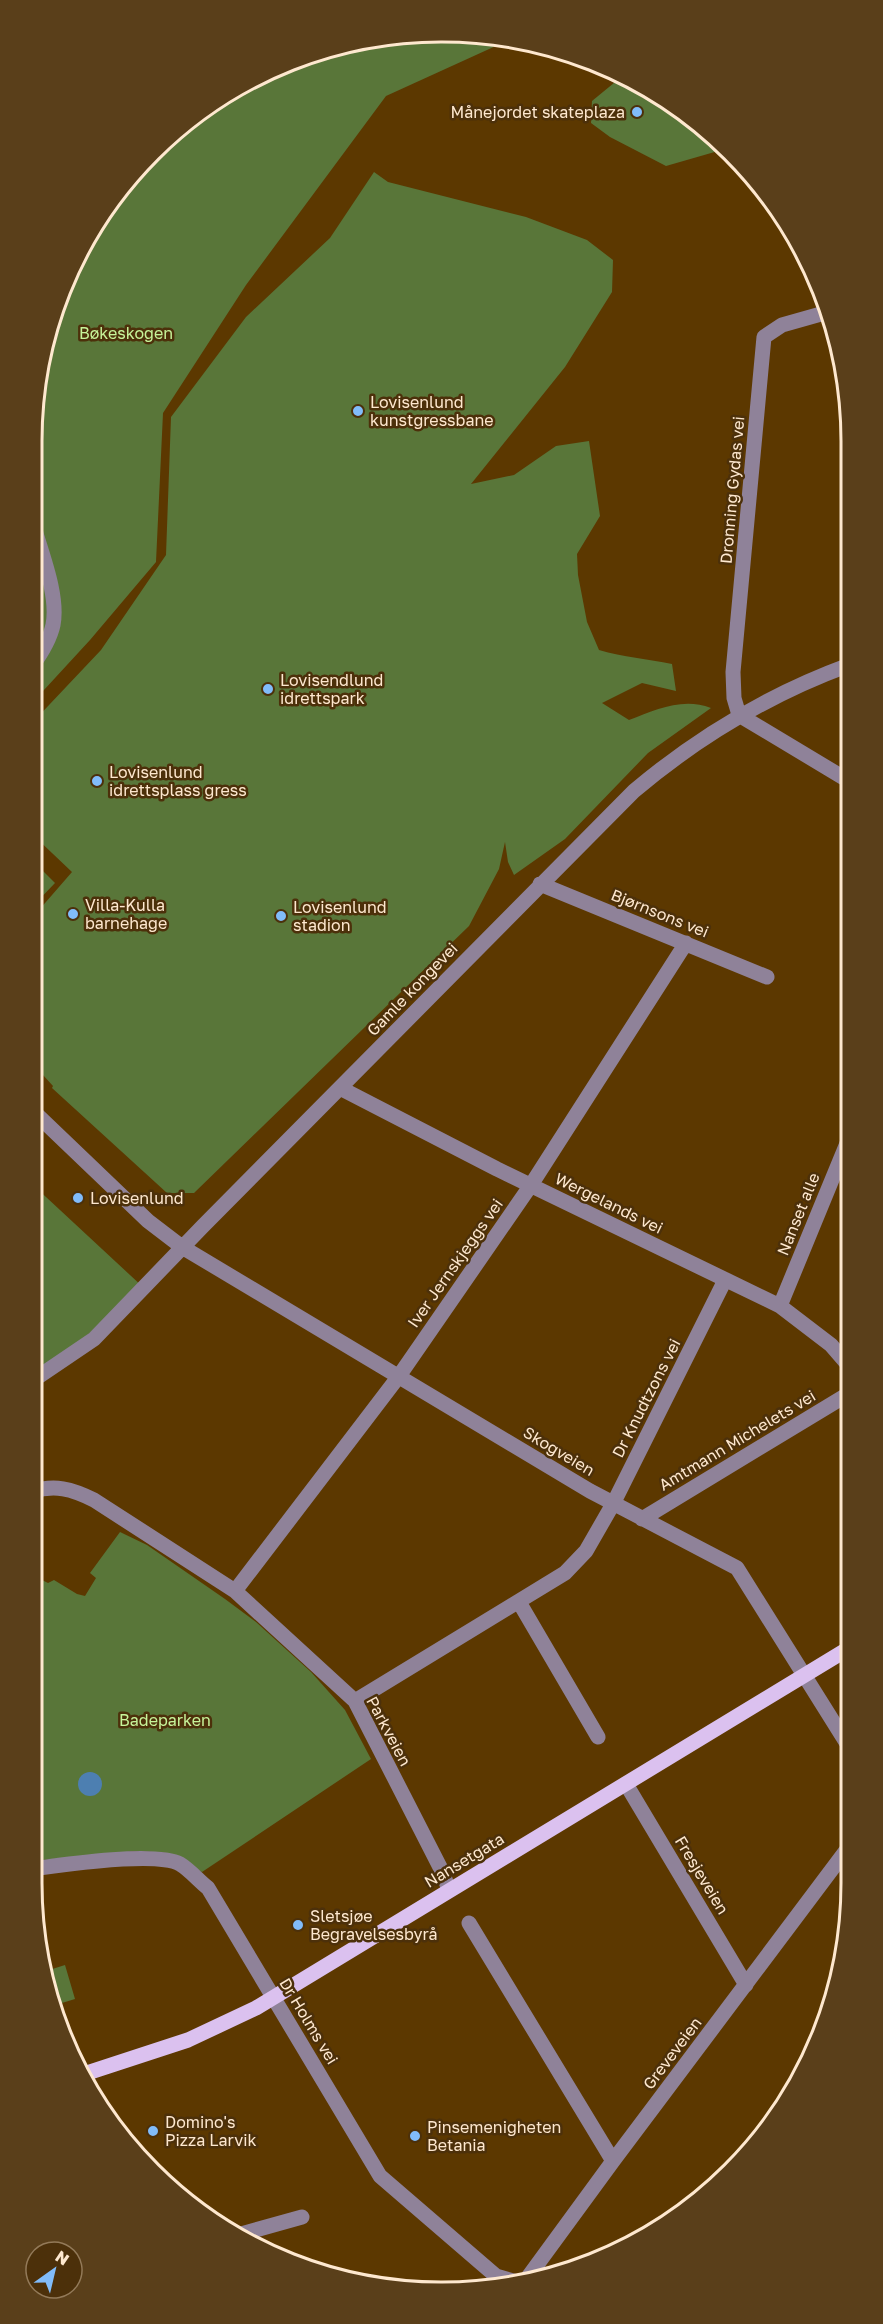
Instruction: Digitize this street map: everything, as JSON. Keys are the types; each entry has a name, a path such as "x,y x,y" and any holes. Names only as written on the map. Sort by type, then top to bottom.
{"main road":[{"name":"Nansetgata","path":"90,2072 188,2040 274,1997 841,1653"}],"street":[{"name":"Dronning Gydas vei","path":"739,715 734,698 733,672 764,337 782,325 820,314"},
{"path":"42,556 54,600 53,626 42,651"},
{"name":"Gamle kongevei","path":"42,1374 94,1339 182,1247 634,791 677,756 739,715 809,680 841,668"},
{"path":"739,715 841,776"},
{"name":"Bjørnsons vei","path":"540,884 767,976"},
{"name":"Iver Jernskjeggs vei","path":"235,1591 399,1376 531,1185 686,943"},
{"name":"Wergelands vei","path":"340,1088 531,1185 780,1306 831,1345 841,1356"},
{"name":"Skogveien","path":"42,1120 148,1221 182,1247 613,1504 737,1568 841,1734"},
{"name":"Nanset alle","path":"780,1306 841,1158"},
{"name":"Dr Knudtzons vei","path":"355,1701 519,1602 565,1573 577,1562 613,1504 725,1280"},
{"name":"Amtmann Michelets vei","path":"642,1519 841,1398"},
{"path":"42,1488 48,1486 86,1496 235,1591"},
{"name":"Parkveien","path":"235,1591 355,1701 442,1871 449,1890"},
{"path":"519,1602 598,1737"},
{"name":"Fresjeveien","path":"626,1784 746,1985"},
{"name":"Greveveien","path":"533,2271 841,1857"},
{"name":"Dr Holms vei","path":"42,1868 151,1859 179,1864 208,1888 380,2176 496,2276 501,2278"},
{"path":"469,1923 613,2161"},
{"path":"249,2232 302,2217"}],"green space":[{"name":"Bøkeskogen","path":"442,42 497,46 386,96 246,285 163,413 156,562 42,692 42,442 45,389 56,338 72,289 109,220 141,178 178,141 220,109 289,72 338,56 389,45"},
{"name":"Månejordet skateplaza","path":"615,82 663,109 716,152 666,166 610,137 591,123 592,101"},
{"name":"Lovisendlund idrettspark","path":"374,172 388,182 526,217 587,240 613,260 612,292 565,367 471,484 514,475 556,446 589,441 600,516 577,554 578,575 587,622 599,650 672,664 676,691 642,683 602,703 629,720 679,704 711,708 648,753 565,839 514,875 508,862 505,842 499,869 469,926 194,1193 167,1193 52,1088 53,1086 42,1074 42,906 72,872 42,844 42,712 101,650 166,555 171,417 246,317 330,238"},
{"path":"42,870 55,883 42,897"},
{"path":"42,1193 144,1288 42,1373"},
{"name":"Badeparken","path":"120,1532 147,1545 256,1622 311,1672 345,1710 371,1759 202,1872 168,1853 137,1851 42,1860 42,1580 48,1583 54,1580 77,1594 85,1596 96,1578 90,1573"},
{"path":"65,1965 75,1999 61,2003 52,1969"}],"water":[{"path":"90,1772 98,1776 102,1784 98,1792 90,1796 82,1792 78,1784 82,1776"}],"place":[{"name":"Månejordet skateplaza","path":"637,112"},
{"name":"Lovisenlund kunstgressbane","path":"358,411"},
{"name":"Lovisendlund idrettspark","path":"268,689"},
{"name":"Lovisenlund idrettsplass gress","path":"97,781"},
{"name":"Villa-Kulla barnehage","path":"73,914"},
{"name":"Lovisenlund stadion","path":"281,916"},
{"name":"Lovisenlund","path":"78,1198"},
{"name":"Sletsjøe Begravelsesbyrå","path":"298,1925"},
{"name":"Domino's Pizza Larvik","path":"153,2131"},
{"name":"Pinsemenigheten Betania","path":"415,2136"}]}
